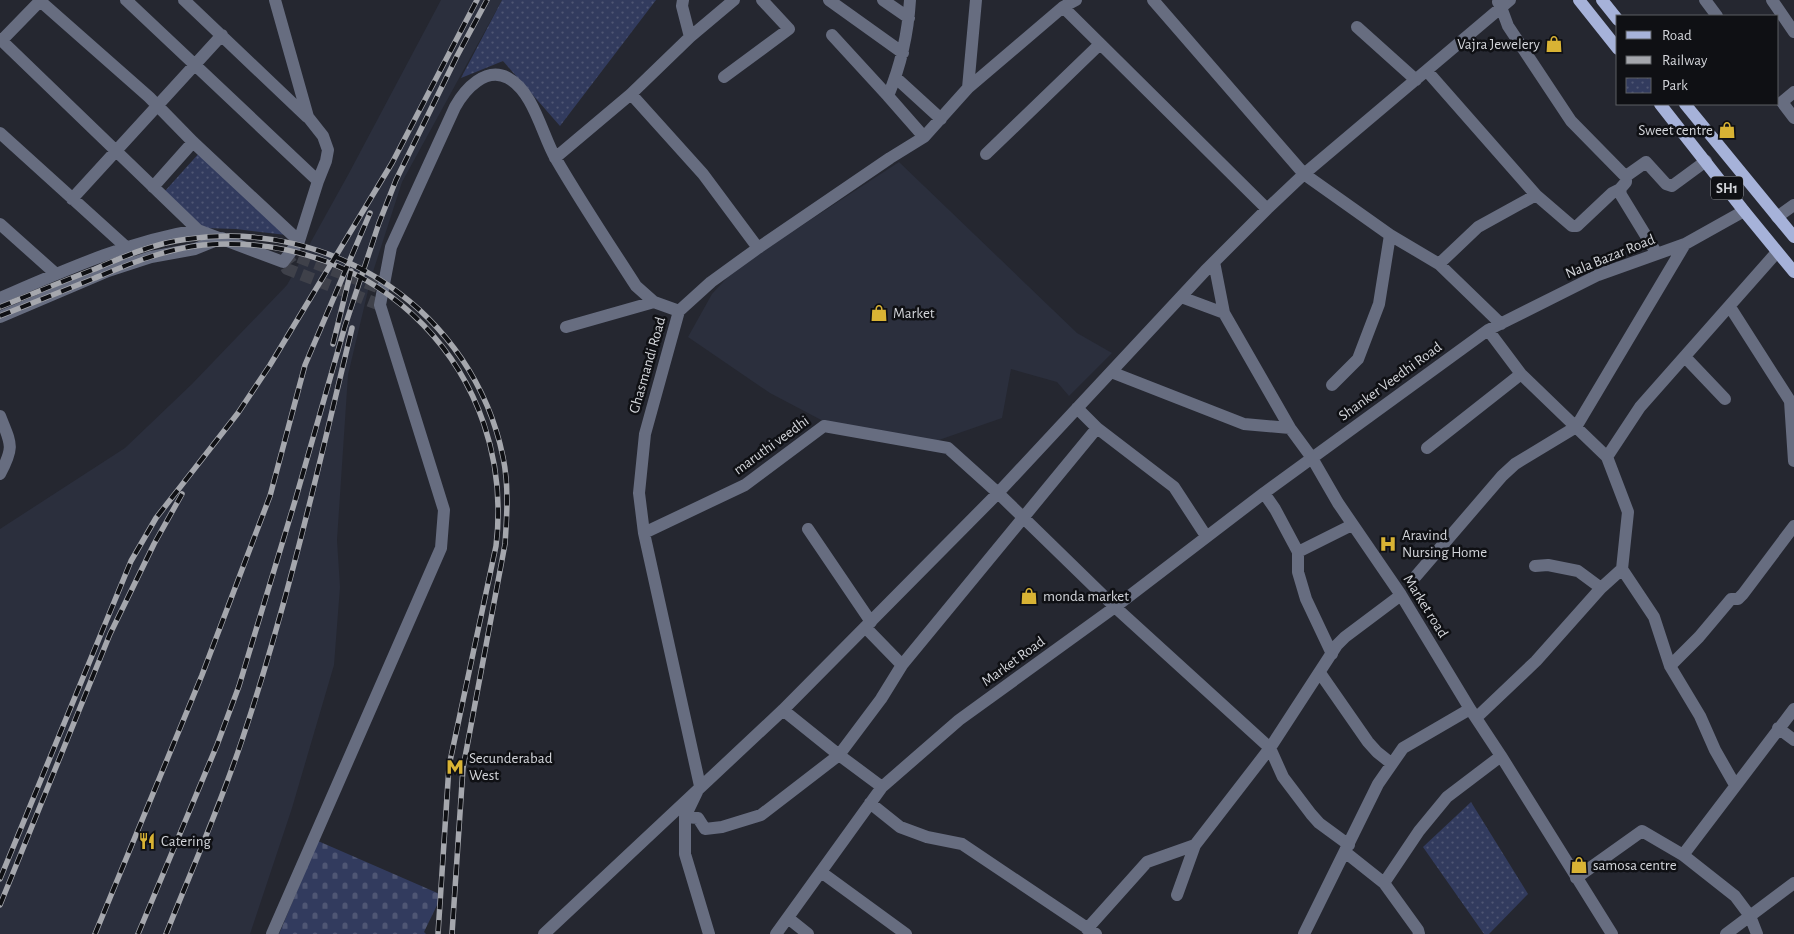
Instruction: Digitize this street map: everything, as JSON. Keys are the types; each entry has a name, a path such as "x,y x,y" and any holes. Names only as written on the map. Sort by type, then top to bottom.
{"main road":[{"path":"1579,0 1616,46"},
{"path":"1602,0 1616,18"},
{"name":"SH1","path":"1661,105 1794,272"},
{"name":"SH1","path":"1686,105 1794,236"}],"street":[{"path":"184,0 308,117 323,136 328,150 326,161 298,241 283,262 198,230 2,45 39,0 158,106 193,142 298,241"},
{"path":"126,0 318,181"},
{"path":"683,0 682,6 690,37"},
{"path":"555,158 631,94 690,37 734,0"},
{"path":"724,77 789,29 762,0"},
{"path":"829,0 903,53"},
{"path":"883,0 909,18"},
{"path":"888,96 903,53 910,0"},
{"path":"968,88 976,0"},
{"name":"Ghasmandi Road","path":"700,786 644,533 639,493 645,434 680,311 711,282 758,248 924,137 968,88 1063,7 1076,0"},
{"path":"1152,0 1304,174 1390,235 1439,264 1502,324"},
{"path":"1705,0 1716,15"},
{"path":"1772,0 1794,32"},
{"path":"275,2 308,117"},
{"path":"544,934 783,710 998,493 1181,296 1267,209 1304,174 1428,71 1502,2 1508,26 1571,121 1626,177"},
{"path":"1063,7 1267,209"},
{"path":"1357,27 1416,80"},
{"path":"72,199 222,35"},
{"path":"832,35 924,137"},
{"path":"986,154 1100,44"},
{"path":"1428,71 1536,195 1572,226 1577,226 1612,193 1620,189 1626,182 1626,177 1646,162 1666,184 1672,186 1706,160"},
{"path":"272,934 441,548 444,510 380,305 391,247 454,107 463,92 482,78 498,74 510,79 523,91 531,104 555,158 636,286 654,302 680,311"},
{"path":"896,77 941,119"},
{"path":"1794,92 1780,99 1794,118"},
{"path":"631,94 703,174 758,248"},
{"path":"0,133 126,247 136,262"},
{"path":"154,187 193,142"},
{"path":"1620,189 1657,254"},
{"path":"1439,264 1478,227 1536,195"},
{"path":"1777,217 1794,205"},
{"name":"Nala Bazar Road","path":"1488,330 1598,275 1685,244 1744,211"},
{"path":"0,224 56,274"},
{"path":"198,230 168,235 126,247 0,298 5,315 108,271 151,257 195,250 222,238"},
{"path":"1332,385 1358,359 1379,304 1390,235"},
{"path":"1416,576 1502,476 1515,464 1576,427 1685,244"},
{"path":"1607,457 1640,407 1777,252"},
{"name":"Market road","path":"1214,262 1224,313 1290,428 1312,458 1352,525 1401,595 1473,714 1612,934"},
{"path":"1181,296 1224,313"},
{"path":"566,327 654,302"},
{"path":"1730,307 1790,401 1794,461"},
{"path":"1488,330 1521,374 1607,457 1628,512 1622,569 1654,617 1670,666 1700,716 1721,761 1736,785"},
{"name":"Shanker Veedhi Road","path":"1312,458 1488,330"},
{"path":"1685,357 1725,399"},
{"path":"1110,372 1244,424 1290,428"},
{"path":"1426,448 1521,374"},
{"path":"1076,408 1097,428 1174,487 1206,536"},
{"path":"0,416 11,444 10,456 0,474"},
{"name":"maruthi veedhi","path":"644,533 745,485 824,426 948,448 998,493 1115,607 1270,748"},
{"path":"685,817 698,818 705,829 722,826 761,814 838,756 881,698 902,665 1097,428"},
{"name":"Market Road","path":"776,934 882,787 959,720 1115,607 1206,536 1312,458"},
{"path":"1264,493 1298,552 1298,572 1306,599 1332,654"},
{"path":"1298,552 1352,525"},
{"path":"1670,666 1699,637 1730,599 1738,599 1743,594 1794,526"},
{"path":"808,529 868,624 902,665"},
{"path":"1535,566 1548,565 1578,571 1601,588"},
{"path":"1304,934 1378,784 1403,748 1473,714 1536,661 1601,588 1622,569"},
{"path":"1177,895 1195,845 1270,748 1337,646 1345,637 1401,595"},
{"path":"1320,673 1368,742 1392,764"},
{"path":"1683,855 1794,708"},
{"path":"783,710 838,756 882,787"},
{"path":"1778,728 1794,740"},
{"path":"1270,748 1283,777 1311,814 1384,883 1419,934"},
{"path":"1384,883 1419,831 1447,797 1501,756"},
{"path":"700,786 685,817 685,854 709,934"},
{"path":"870,803 900,827 927,837 962,844 1091,931 1147,862 1195,845"},
{"path":"1576,878 1642,831 1645,831 1683,855 1735,896 1750,916 1757,934"},
{"path":"821,872 906,934"},
{"path":"1726,934 1794,883"},
{"path":"788,918 808,934"}],"shaded area":[{"path":"441,0 502,0 402,182 371,278 348,375 337,540 340,587 334,665 292,808 250,934 0,934 0,529 125,448 192,384 287,285"},
{"name":"Market","path":"899,162 1077,333 1112,353 1069,396 1057,382 1011,369 1002,418 936,441 825,422 770,393 688,337 712,294 735,269"}],"green space":[{"path":"502,0 656,0 560,126 503,61 461,78"},
{"path":"201,151 286,235 236,229 204,228 165,191"},
{"path":"1471,802 1528,894 1489,934 1484,934 1423,847"},
{"path":"318,841 442,895 424,932 426,934 279,934"}],"tunnel":[{"path":"380,305 287,269 283,262 293,255 383,289"}],"railway":[{"path":"0,879 131,561 156,518 238,413 270,365 392,163 477,0"},
{"path":"138,934 217,745 239,686 345,326 379,223 396,180 457,56 487,0"},
{"path":"95,934 202,675 270,496 305,365 370,213"},
{"path":"0,307 152,247 188,239 242,236 295,244 344,261 389,286 429,319 462,359 487,405 503,457 507,490 507,511 505,544 463,768 452,934"},
{"path":"0,316 134,262 175,250 203,245 267,246 326,261 378,288 423,325 459,370 484,423 497,482 496,546 449,766 438,934"},
{"path":"333,344 351,271"},
{"path":"166,934 225,787 259,687 289,585 352,328"},
{"path":"0,905 110,634 154,544 182,494"}],"place":[{"name":"Vajra Jewelery","path":"1554,44"},
{"name":"Sweet centre","path":"1727,130"},
{"name":"Market","path":"879,313"},
{"name":"Aravind Nursing Home","path":"1388,544"},
{"name":"monda market","path":"1029,596"},
{"name":"Secunderabad West","path":"455,767"},
{"name":"Catering","path":"147,841"},
{"name":"samosa centre","path":"1579,865"}]}
